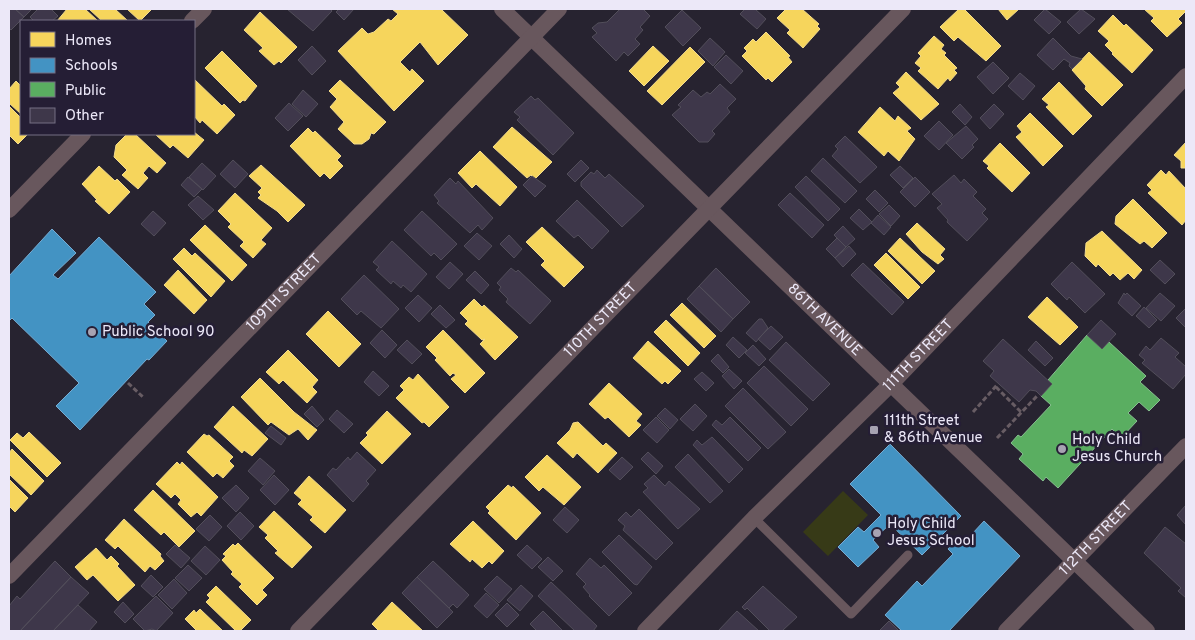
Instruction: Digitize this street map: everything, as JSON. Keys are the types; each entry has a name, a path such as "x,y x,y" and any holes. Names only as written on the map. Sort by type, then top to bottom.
{"street":[{"path":"193,20 204,9"},
{"name":"86TH AVENUE","path":"502,9 892,383 1147,631"},
{"name":"109TH STREET","path":"9,576 559,9"},
{"name":"110TH STREET","path":"298,631 904,9"},
{"name":"111TH STREET","path":"645,631 754,518 892,383 1186,76"},
{"path":"9,210 82,135"},
{"name":"112TH STREET","path":"1006,631 1186,446"}],"lane":[{"path":"754,518 851,614 908,555"}],"path":[{"path":"128,383 144,398"},
{"path":"973,412 996,386 1022,413"},
{"path":"998,438 1038,396"}],"green space":[{"path":"843,491 868,515 828,556 803,532"}],"building: Homes":[{"path":"67,9 85,9 97,20 58,20"},
{"path":"89,9 115,9 127,20 101,20"},
{"path":"127,9 152,9 141,20"},
{"path":"392,9 441,9 468,35 438,65 420,42 400,62 410,72 412,69 424,81 394,111 338,51 362,28 368,34 374,32 388,19 391,21 398,14"},
{"path":"786,9 802,9 819,24 817,26 820,29 803,48 787,33 790,30 777,18"},
{"path":"959,9 964,9 1001,46 986,61 958,37 954,41 940,27"},
{"path":"998,9 1019,9 1007,20"},
{"path":"1144,9 1185,9 1186,11 1178,19 1182,23 1167,37 1151,21 1154,18"},
{"path":"260,12 297,47 281,63 279,61 274,65 259,51 263,48 244,30"},
{"path":"1113,15 1124,26 1126,24 1153,50 1132,73 1112,54 1105,45 1109,41 1098,31"},
{"path":"766,32 790,56 788,57 792,62 772,82 768,78 766,80 742,56 747,51 744,48 753,39 756,42"},
{"path":"934,36 944,45 941,49 946,53 944,55 957,68 954,70 957,73 950,81 948,78 938,89 918,71 921,68 915,63 921,56 918,53"},
{"path":"653,46 669,61 644,86 629,71"},
{"path":"690,47 705,62 662,105 647,91"},
{"path":"222,51 257,86 245,101 243,100 240,103 205,68"},
{"path":"1089,52 1123,85 1102,106 1085,89 1086,86 1072,70"},
{"path":"906,72 939,104 921,120 893,93 900,87 896,83"},
{"path":"195,80 222,106 224,104 235,115 217,134 202,120 200,123 195,117"},
{"path":"340,80 386,122 374,134 371,133 369,139 362,144 354,144 338,129 344,122 330,107 337,99 329,91"},
{"path":"16,81 20,85 20,113 9,103 9,89"},
{"path":"1059,82 1092,116 1073,135 1046,107 1049,105 1042,99"},
{"path":"9,106 20,117 20,135 27,135 18,144 9,135"},
{"path":"880,107 895,121 898,116 911,128 907,131 915,139 899,161 888,151 884,156 858,132"},
{"path":"1030,113 1063,146 1043,166 1016,137 1022,132 1017,126"},
{"path":"512,127 552,162 535,179 531,175 527,178 493,147"},
{"path":"308,128 313,133 315,131 341,156 337,160 343,166 330,179 324,173 320,177 290,146"},
{"path":"195,133 204,140 188,158 173,145 170,148 156,135 195,135"},
{"path":"126,135 136,135 166,163 157,173 149,166 143,173 148,178 138,189 122,175 127,170 114,157 116,145"},
{"path":"1186,142 1186,168 1181,168 1181,161 1174,155"},
{"path":"1000,143 1030,173 1012,192 987,168 989,166 983,161"},
{"path":"480,151 517,187 500,206 476,184 472,188 458,173"},
{"path":"261,165 305,205 288,222 277,211 258,198 261,195 258,192 262,188 249,176"},
{"path":"99,166 115,181 117,179 130,192 109,214 95,201 97,200 82,184"},
{"path":"1161,170 1166,175 1169,171 1186,189 1186,220 1182,225 1148,193 1152,190 1147,185"},
{"path":"235,193 272,228 261,240 266,244 253,258 240,246 244,242 228,227 231,224 218,211"},
{"path":"1133,199 1167,233 1152,248 1144,241 1140,244 1115,224 1116,216"},
{"path":"917,223 945,249 940,255 944,259 938,264 922,252 906,234"},
{"path":"205,225 247,265 232,281 190,240"},
{"path":"542,227 584,267 564,287 541,265 545,261 526,242"},
{"path":"1102,231 1142,270 1134,279 1128,273 1120,280 1113,273 1110,276 1098,264 1096,267 1085,256 1086,243"},
{"path":"900,238 935,271 922,284 888,251"},
{"path":"184,248 192,256 195,253 225,281 211,297 173,259"},
{"path":"886,253 920,287 908,299 874,265"},
{"path":"178,270 207,300 194,314 164,285"},
{"path":"1047,297 1078,327 1060,345 1028,317"},
{"path":"474,299 482,307 484,305 518,337 495,360 480,344 485,339 482,340 465,324 468,321 460,313"},
{"path":"682,303 716,336 704,348 670,315"},
{"path":"328,311 361,344 339,367 306,334"},
{"path":"666,320 700,353 688,366 654,332"},
{"path":"443,330 485,373 465,393 451,379 456,375 453,373 450,376 426,347"},
{"path":"648,341 681,371 668,384 665,381 662,384 633,358"},
{"path":"288,350 318,380 312,387 317,392 307,403 283,380 279,384 266,372"},
{"path":"418,374 449,407 429,427 424,422 422,423 396,398 404,390 400,386 409,377 413,380"},
{"path":"260,378 294,412 317,430 308,440 298,429 289,435 271,422 268,425 241,397"},
{"path":"609,383 642,414 636,421 641,425 629,437 608,417 605,419 589,404"},
{"path":"233,406 268,439 252,456 244,450 242,453 214,427"},
{"path":"387,411 411,434 382,464 360,443 368,435 366,433"},
{"path":"578,422 603,446 606,443 617,453 598,473 577,453 573,458 557,443 570,430 573,423"},
{"path":"29,432 61,463 47,477 10,440 17,433 23,438"},
{"path":"204,434 209,435 233,457 229,461 234,466 223,478 217,473 213,477 187,452"},
{"path":"12,449 44,481 31,495 9,474 9,453"},
{"path":"547,455 581,487 564,505 543,487 539,491 525,477"},
{"path":"177,462 180,465 182,462 218,497 201,516 197,512 191,517 178,504 181,500 175,494 171,498 156,484"},
{"path":"309,476 346,510 325,533 310,520 313,517 298,504 302,500 294,493"},
{"path":"9,479 28,498 15,512 9,506"},
{"path":"508,485 512,488 513,486 541,513 516,540 488,513 490,511 486,507"},
{"path":"153,490 195,531 179,547 164,532 161,535 134,510"},
{"path":"274,511 312,547 292,568 275,553 278,551 265,538 268,535 259,527"},
{"path":"124,519 161,554 160,556 164,561 155,570 150,566 145,572 118,546 115,549 105,540"},
{"path":"473,521 504,551 492,564 489,561 482,568 472,559 470,562 450,544"},
{"path":"238,543 274,578 262,590 267,595 257,605 239,587 242,584 231,574 233,572 222,560 226,556 223,554 233,544 235,546"},
{"path":"96,548 107,560 111,556 119,564 117,566 135,585 118,601 93,575 87,580 75,567"},
{"path":"216,586 251,620 240,631 236,631 206,602 210,598 207,595"},
{"path":"392,602 423,631 379,631 372,624"},
{"path":"200,609 223,631 197,631 185,619 194,610 196,613"}],"building: Schools":[{"name":"Public School 90","path":"52,229 76,253 53,275 58,279 99,237 156,292 144,304 155,315 148,322 167,341 149,360 147,359 80,430 56,406 79,383 12,318 9,321 9,276"},
{"path":"890,444 961,516 922,555 890,524 873,540 879,547 858,567 838,547 858,527 864,532 881,515 850,484"},
{"path":"984,521 1020,556 949,631 902,631 885,615 917,581 922,586 953,554 948,549 954,542 960,547"}],"building: Public":[{"path":"1087,335 1102,349 1109,342 1146,376 1140,382 1160,400 1149,411 1139,402 1128,413 1137,421 1121,438 1112,429 1058,488 1046,477 1043,481 1019,459 1023,454 1011,443 1018,435 1021,437 1051,405 1041,396 1052,384 1048,380"}],"building: Other":[{"path":"9,9 15,9 24,17 11,30 9,28"},
{"path":"15,9 32,9 24,17"},
{"path":"38,9 51,9 58,16 53,20 33,20 30,17"},
{"path":"287,9 330,9 332,11 313,31"},
{"path":"339,9 354,9 344,20 336,12"},
{"path":"620,9 643,9 650,16 640,27 643,30 635,39 640,44 628,56 624,52 616,61 592,37 597,33 592,28 598,23 607,22"},
{"path":"745,9 755,9 766,19 757,29 740,14"},
{"path":"1045,9 1061,22 1049,34 1034,20"},
{"path":"1081,9 1095,19 1079,34 1067,22"},
{"path":"682,10 701,28 683,46 665,27"},
{"path":"710,38 725,52 713,66 698,51"},
{"path":"1053,38 1071,56 1082,59 1072,69 1069,66 1070,63 1064,59 1053,70 1037,55"},
{"path":"312,46 326,61 312,75 298,60"},
{"path":"726,55 743,71 731,84 714,67"},
{"path":"993,62 1009,78 993,94 977,77"},
{"path":"1020,73 1035,86 1023,100 1008,86"},
{"path":"720,84 736,99 727,108 730,112 712,131 715,134 708,142 699,142 672,115 681,107 678,105 693,90 701,97 707,92 710,94"},
{"path":"303,90 318,104 306,117 292,104"},
{"path":"531,96 535,100 538,98 574,133 553,155 517,120 520,117 514,112"},
{"path":"289,103 303,116 288,131 275,118"},
{"path":"960,104 972,117 965,125 952,112"},
{"path":"994,104 1004,114 990,129 980,118"},
{"path":"939,121 953,135 939,150 924,136"},
{"path":"966,126 978,139 972,145 974,147 962,159 946,143"},
{"path":"845,136 877,167 860,183 832,156 838,149 835,146"},
{"path":"823,158 857,191 845,203 811,171"},
{"path":"233,160 248,174 235,188 220,174"},
{"path":"581,160 589,168 575,182 567,174"},
{"path":"202,163 216,176 203,190 189,177"},
{"path":"900,166 913,178 903,188 890,175"},
{"path":"597,170 605,178 609,174 644,206 622,227 581,186 581,182 591,172 594,174"},
{"path":"954,175 961,183 964,179 977,192 973,196 986,209 982,213 988,219 967,241 947,222 948,220 937,208 942,204 932,194"},
{"path":"532,176 546,186 535,197 523,185"},
{"path":"806,176 840,209 828,221 795,187"},
{"path":"188,177 202,189 194,197 181,185"},
{"path":"915,177 930,192 915,207 900,192"},
{"path":"450,178 456,184 458,181 493,218 482,230 478,225 470,233 437,203 439,201 434,195"},
{"path":"875,190 888,203 879,212 866,199"},
{"path":"790,193 824,225 812,238 778,205"},
{"path":"198,196 214,210 203,220 188,205"},
{"path":"577,200 609,231 592,249 578,235 574,238 556,221"},
{"path":"889,205 900,216 891,226 879,214"},
{"path":"859,209 872,222 863,230 850,218"},
{"path":"153,211 166,223 154,236 141,224"},
{"path":"422,211 457,244 441,260 434,253 431,256 404,230"},
{"path":"878,215 891,227 884,235 871,223"},
{"path":"843,226 855,239 846,247 834,235"},
{"path":"477,233 492,246 479,260 464,246"},
{"path":"509,235 522,249 514,258 500,244"},
{"path":"837,238 846,247 835,258 826,249"},
{"path":"392,241 427,274 411,292 403,285 401,288 393,281 391,284 376,270 379,267 373,262"},
{"path":"849,246 856,254 843,267 835,258"},
{"path":"1160,260 1175,274 1165,284 1150,270"},
{"path":"450,262 463,274 449,289 436,277"},
{"path":"1072,262 1105,294 1085,313 1069,297 1067,300 1051,284"},
{"path":"863,263 904,302 892,315 851,275"},
{"path":"511,268 516,272 518,270 551,301 530,324 506,302 508,299 499,290 501,287 497,283"},
{"path":"716,268 750,302 733,319 699,286"},
{"path":"475,271 489,285 481,294 466,280"},
{"path":"364,275 399,309 381,328 361,311 357,315 341,299"},
{"path":"699,286 733,319 721,332 687,299"},
{"path":"1124,293 1125,295 1127,293 1141,306 1132,316 1118,303"},
{"path":"1160,293 1175,306 1161,321 1146,308"},
{"path":"418,295 432,308 419,322 405,308"},
{"path":"440,305 455,320 446,328 431,314"},
{"path":"1144,307 1157,320 1149,328 1136,316"},
{"path":"1186,308 1186,328 1176,318"},
{"path":"759,319 762,319 768,328 756,342 746,333"},
{"path":"1101,320 1116,334 1102,349 1087,335"},
{"path":"771,326 783,337 770,350 758,339"},
{"path":"382,330 397,345 385,358 370,343"},
{"path":"733,337 747,350 739,358 726,345"},
{"path":"1161,338 1179,353 1175,357 1186,367 1186,374 1173,389 1142,363 1145,360 1139,355 1146,346 1150,350"},
{"path":"1003,339 1052,384 1041,396 1036,391 1030,390 1019,402 990,376 994,371 983,361"},
{"path":"407,340 422,354 412,364 397,350"},
{"path":"1036,341 1053,358 1045,366 1028,350"},
{"path":"786,342 830,384 813,401 769,360"},
{"path":"753,345 766,359 759,366 745,353"},
{"path":"718,354 729,367 723,373 711,361"},
{"path":"764,366 808,409 791,426 747,383"},
{"path":"729,369 742,381 734,389 722,376"},
{"path":"373,371 389,386 379,396 364,382"},
{"path":"702,372 714,383 706,391 694,379"},
{"path":"743,388 786,432 768,449 725,406"},
{"path":"695,404 707,416 693,431 680,419"},
{"path":"312,406 324,420 317,427 304,414"},
{"path":"665,408 678,420 670,429 657,416"},
{"path":"337,410 353,424 344,433 329,419"},
{"path":"656,417 669,430 657,443 643,430"},
{"path":"730,417 761,448 748,461 712,425 716,420 722,425"},
{"path":"271,426 286,438 281,445 265,433"},
{"path":"712,437 743,469 729,483 693,445 697,440 702,445"},
{"path":"357,452 376,470 366,481 369,484 353,502 327,475 333,468 336,470 348,457 350,460"},
{"path":"648,452 663,466 656,474 641,459"},
{"path":"688,454 723,491 710,503 675,467"},
{"path":"622,457 633,467 620,480 609,470"},
{"path":"260,458 275,471 263,485 248,471"},
{"path":"274,475 289,490 275,505 260,490"},
{"path":"654,475 665,486 669,481 700,509 678,529 643,492 648,488 644,484"},
{"path":"236,485 249,498 236,512 222,498"},
{"path":"1186,505 1186,525 1177,515"},
{"path":"565,507 579,520 567,533 553,520"},
{"path":"639,509 673,543 656,560 623,530 625,526 618,520 626,512 631,517"},
{"path":"240,512 254,526 241,540 227,526"},
{"path":"210,515 222,527 209,541 196,529"},
{"path":"1165,527 1186,544 1186,598 1178,591 1181,588 1144,553"},
{"path":"619,535 652,567 637,585 602,552"},
{"path":"175,545 190,558 181,568 166,554"},
{"path":"527,545 542,559 532,569 517,555"},
{"path":"205,546 220,560 206,575 191,561"},
{"path":"548,557 563,571 553,581 538,567"},
{"path":"590,558 601,568 604,565 632,593 609,616 589,596 583,587 586,584 576,574"},
{"path":"55,561 71,577 20,631 9,631 9,606 17,596 20,599"},
{"path":"433,561 469,595 457,608 453,604 449,608 417,577"},
{"path":"188,565 202,578 189,591 175,578"},
{"path":"151,575 163,587 153,597 141,586"},
{"path":"497,576 512,589 499,603 484,589"},
{"path":"71,577 89,593 53,631 20,631"},
{"path":"417,577 453,612 437,628 402,593"},
{"path":"174,579 187,593 172,609 158,595"},
{"path":"551,582 597,626 593,631 575,631 538,596"},
{"path":"521,585 533,596 520,611 507,600"},
{"path":"763,586 797,617 782,631 770,631 747,608 745,610 742,607"},
{"path":"486,593 499,605 487,618 474,606"},
{"path":"156,596 173,613 156,631 152,629 145,631 133,619"},
{"path":"123,602 134,614 125,623 114,612"},
{"path":"507,603 519,615 507,627 495,615"},
{"path":"78,605 97,622 89,631 53,631"},
{"path":"543,611 563,631 537,631 530,624"},
{"path":"737,611 759,631 718,631"},
{"path":"889,621 899,631 879,631"}],"place":[{"name":"Public School 90","path":"92,332"},
{"name":"111th Street & 86th Avenue","path":"874,430"},
{"name":"Holy Child Jesus Church","path":"1062,449"},
{"name":"Holy Child Jesus School","path":"877,533"}]}
